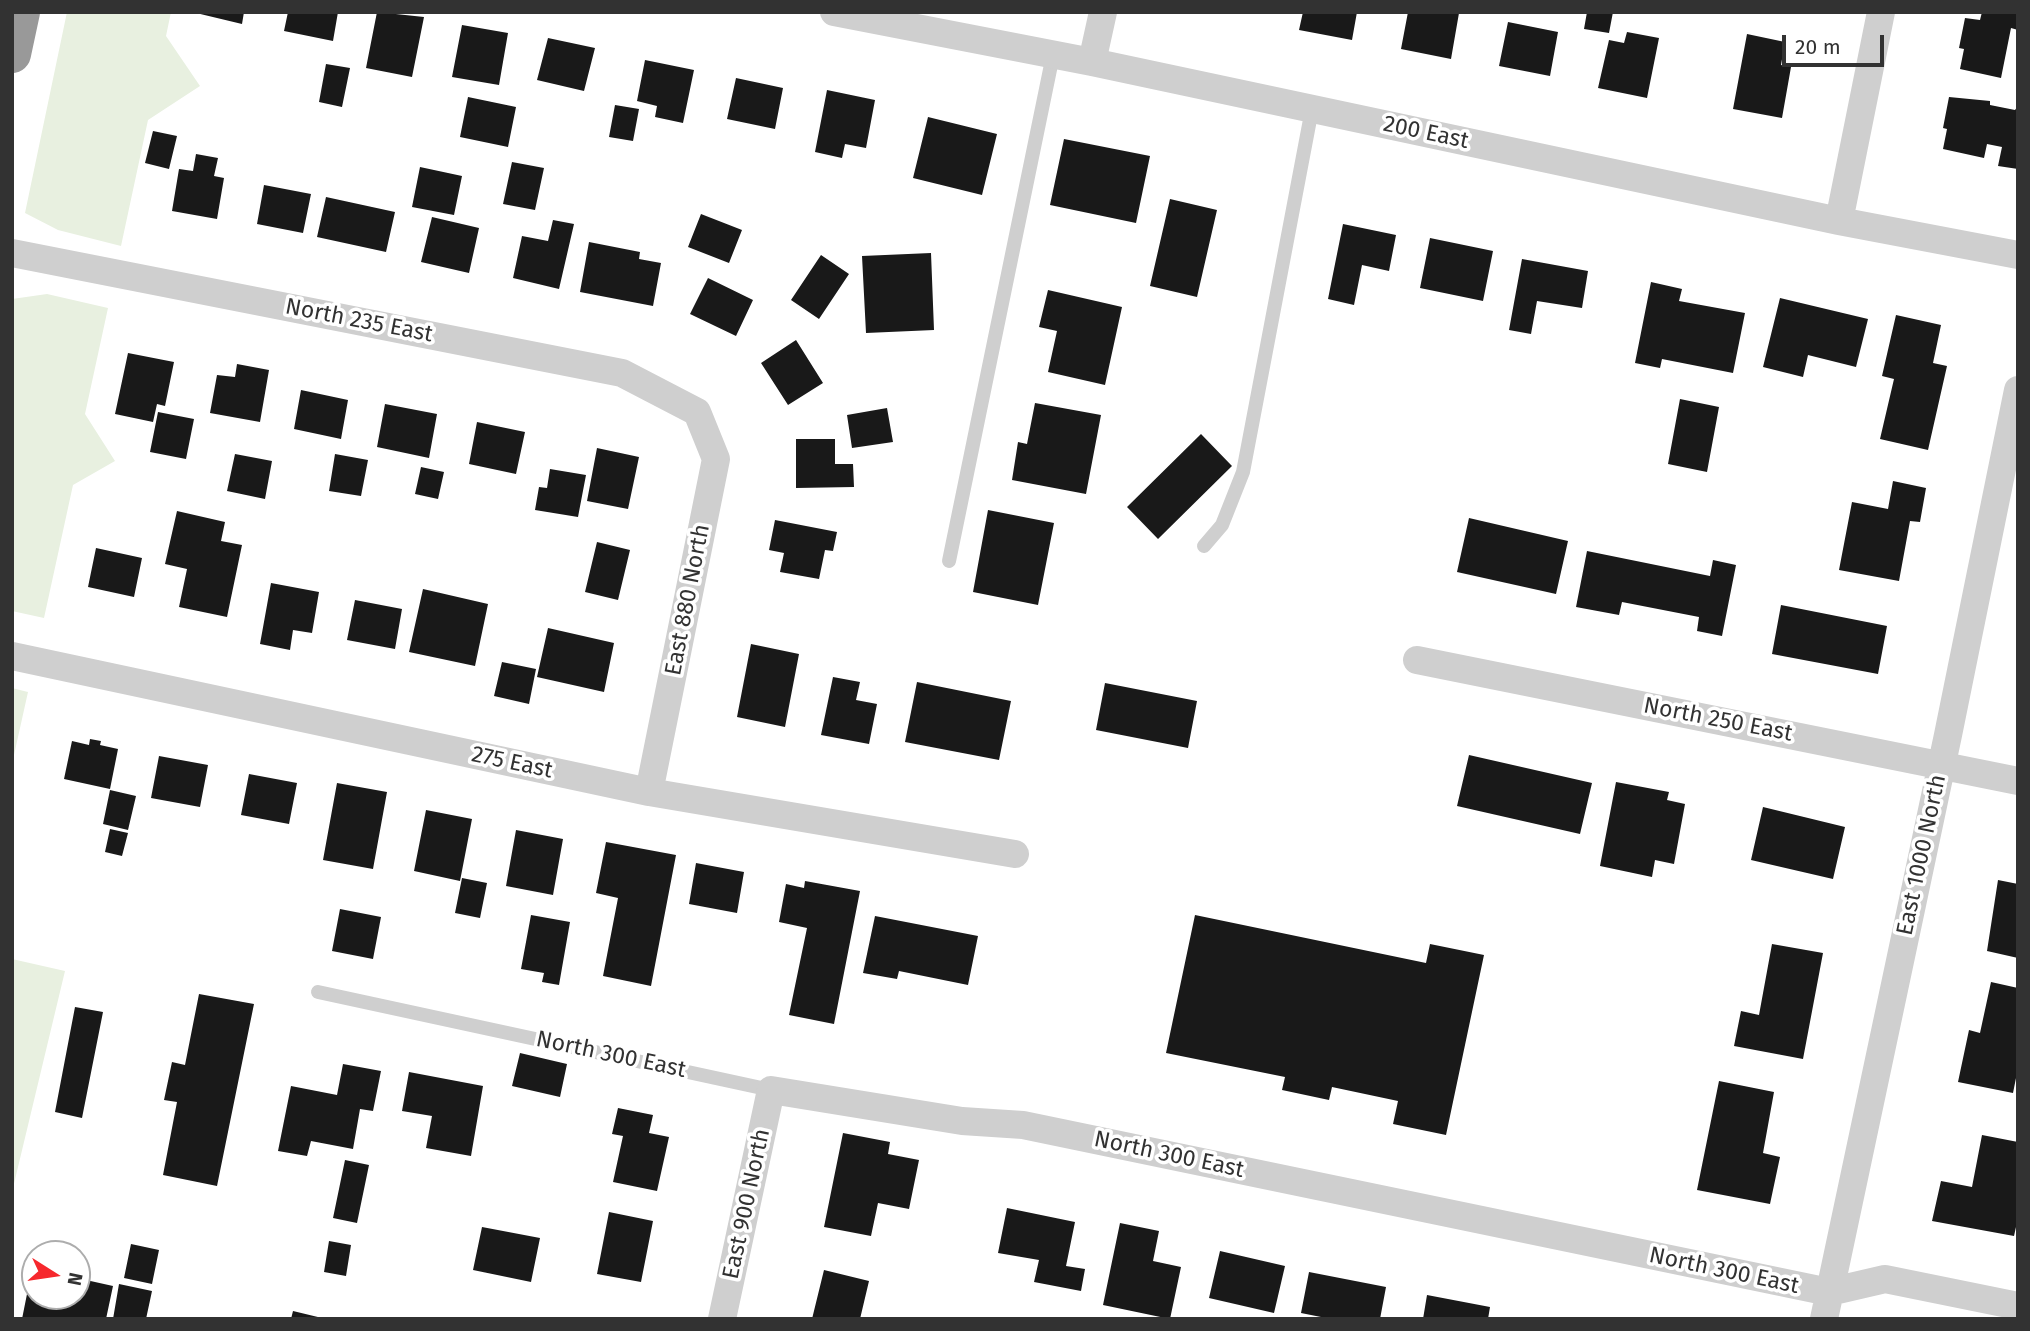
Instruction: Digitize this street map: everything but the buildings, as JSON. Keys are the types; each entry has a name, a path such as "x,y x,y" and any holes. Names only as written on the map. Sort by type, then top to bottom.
{"highway":[{"path":"12,54 21,12"}],"street":[{"name":"200 East","path":"834,12 1092,62 1839,221 2018,255"},
{"path":"1092,62 1103,12"},
{"path":"1839,221 1881,12"},
{"name":"North 235 East","path":"12,253 622,373 697,412"},
{"name":"East 1000 North","path":"1826,1306 2018,390"},
{"name":"East 880 North","path":"649,792 716,459 697,412"},
{"name":"275 East","path":"12,656 649,792 1015,854"},
{"name":"North 250 East","path":"1417,660 2018,781"},
{"name":"North 300 East","path":"771,1090 962,1121 1023,1125 1826,1306 1885,1279 2018,1306"},
{"name":"East 900 North","path":"722,1319 771,1090"}],"lane":[{"path":"949,561 1053,55"},
{"path":"1204,546 1222,525 1243,472 1312,109"},
{"name":"North 300 East","path":"318,992 771,1090"}],"green space":[{"path":"67,12 171,12 166,36 200,86 148,120 121,246 58,230 25,213"},
{"path":"47,294 108,308 85,414 115,461 73,485 44,618 12,611 12,299"},
{"path":"12,688 28,692 12,764"},
{"path":"12,959 65,971 12,1192"}]}
